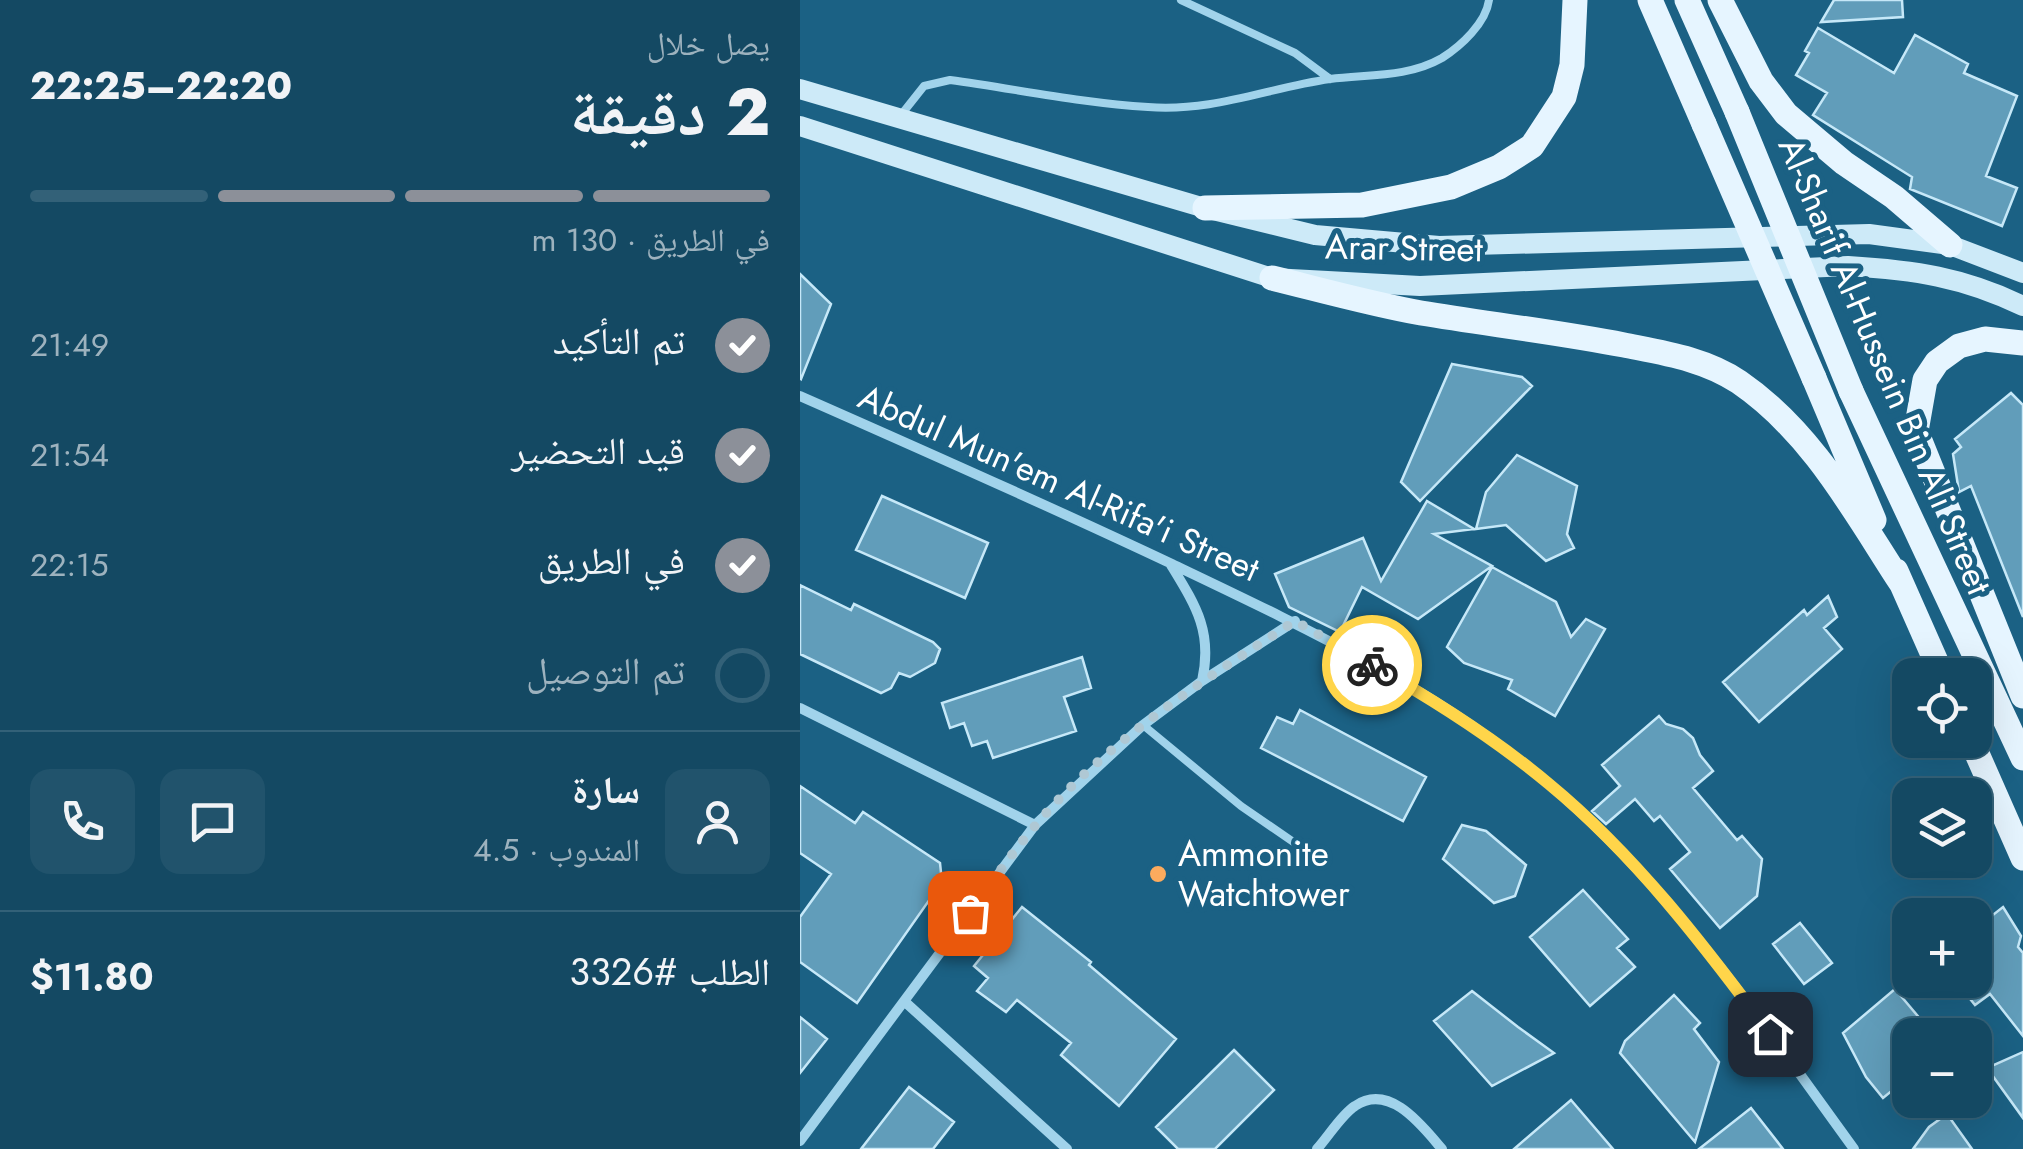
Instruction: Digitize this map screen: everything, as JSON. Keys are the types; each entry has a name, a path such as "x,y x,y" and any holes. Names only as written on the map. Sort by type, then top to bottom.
{"main road":[{"path":"1204,208 1362,205 1452,187 1499,167 1532,146 1564,97 1572,65 1575,0"},
{"name":"Al-Sharif Al-Hussein Bin Ali Street","path":"1650,0 1935,658"},
{"name":"Al-Sharif Al-Hussein Bin Ali Street","path":"1687,0 1851,392 2023,758"},
{"path":"1720,0 1761,81 1786,114 1950,245"},
{"name":"Arar Street","path":"800,88 1204,208 1315,235 1439,246 1830,234 1907,237 1950,245 2023,272"},
{"name":"Arar Street","path":"800,126 1272,278 1420,286 1848,266 1908,269 1982,286 2023,306"},
{"path":"1272,278 1417,312 1677,356 1712,368 1738,381 1768,404 1815,452 1901,582"},
{"path":"2023,343 1986,340 1959,346 1937,362 1925,380 1916,431 2023,696"},
{"path":"1979,758 2023,858"}],"street":[{"name":"Abdul Mun'em Al-Rifa'i Street","path":"800,396 1082,520 1295,621 1444,706 1549,784 1624,855 1706,948 1854,1149"},
{"path":"1171,564 1196,608 1206,636 1208,658 1202,681"},
{"path":"800,1141 1035,825 1143,724 1295,621"},
{"path":"800,708 1035,825"},
{"path":"904,1001 1066,1149"},
{"path":"1317,1149 1356,1105 1372,1100 1394,1103 1410,1113 1442,1149"}],"lane":[{"path":"1181,0 1295,53 1330,79"},
{"path":"899,118 924,86 950,80 1150,108 1211,106 1330,79 1382,77 1440,59 1468,36 1488,8 1489,0"},
{"path":"1143,724 1242,806 1318,859"}],"building":[{"path":"1834,0 1902,0 1903,17 1821,22"},
{"path":"1818,28 1894,73 1915,35 1968,64 1964,73 2017,96 1986,176 2017,188 2002,226 1910,189 1912,177 1813,115 1827,93 1796,75"},
{"path":"800,274 831,304 801,379 800,378"},
{"path":"1452,364 1522,377 1532,386 1420,501 1401,482"},
{"path":"2011,393 2023,405 2023,617 1971,486 1959,492 1953,454 1961,447 1955,439"},
{"path":"1517,455 1577,486 1567,534 1574,548 1546,561 1506,525 1476,529 1486,492"},
{"path":"882,496 988,543 965,598 856,550"},
{"path":"1427,501 1474,529 1434,534 1492,566 1418,619 1362,587 1340,632 1289,607 1275,574 1363,538 1381,581"},
{"path":"1492,567 1556,602 1571,637 1586,619 1605,629 1555,716 1508,689 1512,680 1464,663 1447,647"},
{"path":"800,585 851,610 854,604 933,642 940,649 935,663 910,677 899,673 891,688 881,693 800,654"},
{"path":"1828,596 1837,617 1824,628 1842,649 1759,722 1723,682 1804,610 1807,615"},
{"path":"1082,657 1091,688 1064,697 1076,731 993,758 987,741 972,746 964,723 950,728 942,703"},
{"path":"1300,710 1426,777 1403,821 1261,748 1277,717 1293,724"},
{"path":"1659,716 1693,738 1713,771 1693,788 1737,840 1742,836 1762,859 1757,896 1720,928 1670,869 1690,852 1660,816 1654,821 1635,799 1606,824 1592,811 1620,786 1602,765"},
{"path":"800,786 855,823 863,812 940,863 942,882 857,1003 800,962 800,917 831,874 800,853"},
{"path":"1462,825 1486,831 1526,865 1515,896 1494,903 1443,859"},
{"path":"1583,890 1628,939 1617,948 1635,967 1590,1006 1530,937"},
{"path":"1022,907 1091,962 1089,965 1176,1039 1119,1106 1061,1055 1071,1043 1017,1000 1006,1012 977,991 988,978 974,966"},
{"path":"2003,907 2021,936 2018,947 2023,953 2023,1036 1992,997 1992,916"},
{"path":"1800,923 1832,963 1804,984 1773,944"},
{"path":"1472,991 1554,1053 1492,1086 1434,1021"},
{"path":"1892,992 1892,998 1903,998 1919,1018 1892,1018 1892,1091 1883,1098 1866,1077 1843,1033"},
{"path":"1674,995 1700,1023 1694,1029 1719,1062 1695,1142 1620,1053 1625,1041"},
{"path":"800,1017 827,1039 800,1073"},
{"path":"1234,1050 1274,1090 1215,1149 1178,1149 1156,1127"},
{"path":"2023,1052 2023,1118 1992,1075 1992,1066"},
{"path":"909,1087 954,1122 933,1149 861,1149"},
{"path":"1571,1100 1613,1149 1514,1149"},
{"path":"1751,1108 1783,1149 1699,1149"},
{"path":"1941,1118 1950,1118 1972,1149 1913,1149 1929,1127"}],"way so far":[{"path":"970,913 1035,825 1104,758 1202,681 1295,621 1372,665"}],"place":[{"name":"Ammonite Watchtower","path":"1158,874"}],"route":[{"path":"1372,665 1444,706 1549,784 1624,855 1706,948 1770,1034"}]}
